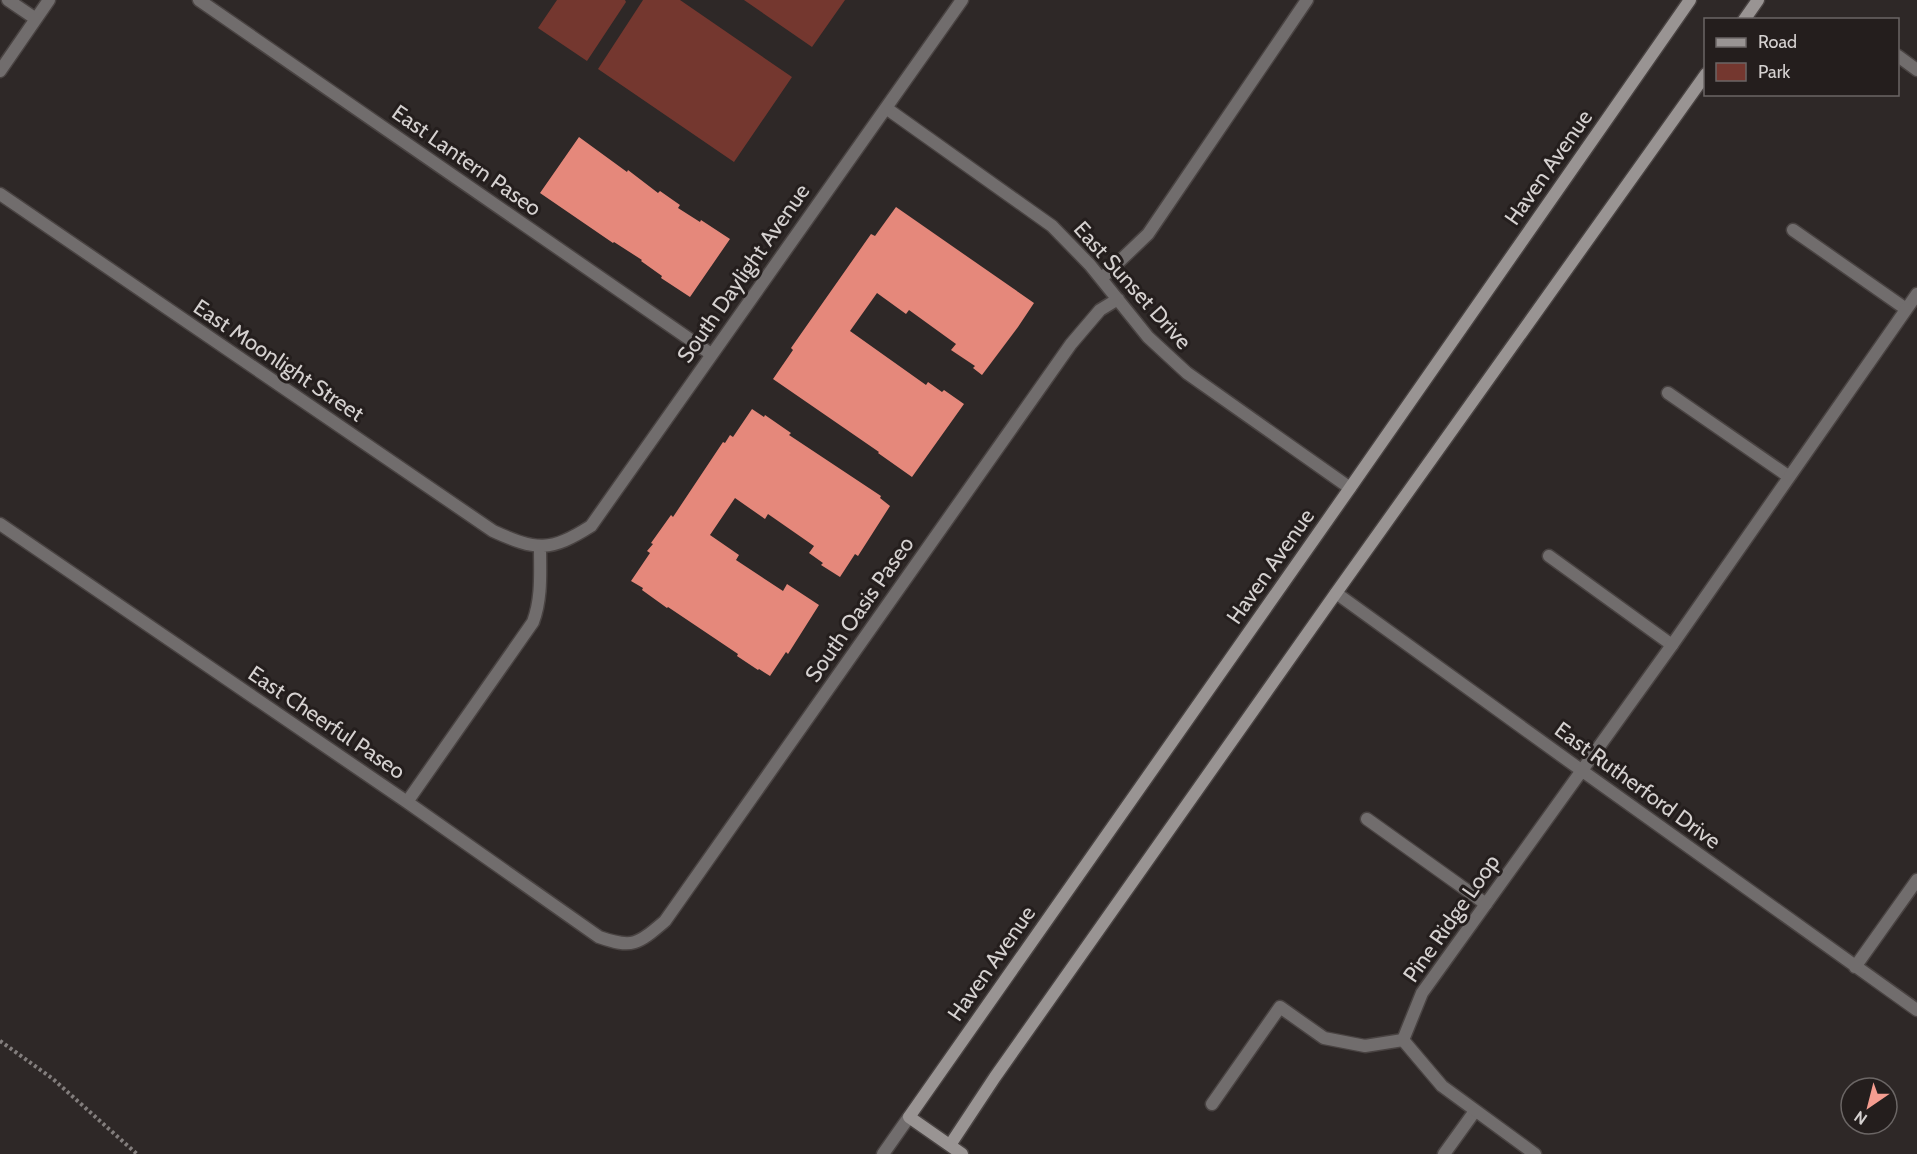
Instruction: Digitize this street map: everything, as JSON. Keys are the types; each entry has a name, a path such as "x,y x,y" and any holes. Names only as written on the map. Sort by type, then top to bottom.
{"main road":[{"name":"Haven Avenue","path":"909,1117 1690,0"},
{"path":"1745,18 1758,0"},
{"path":"947,1150 1002,1068 1336,593 1704,77"},
{"path":"909,1117 947,1150 962,1154"}],"street":[{"path":"8,0 36,19"},
{"path":"0,70 49,0"},
{"name":"East Lantern Paseo","path":"199,0 711,354"},
{"name":"South Daylight Avenue","path":"540,548 569,540 591,526 963,0"},
{"path":"1101,278 1148,234 1307,0"},
{"path":"1899,57 1917,70"},
{"name":"East Sunset Drive","path":"886,108 1052,226 1101,278 1148,338 1186,373 1350,488"},
{"name":"East Moonlight Street","path":"0,194 493,531 516,542 540,548"},
{"path":"1793,230 1906,309"},
{"name":"Pine Ridge Loop","path":"1403,1040 1422,993 1672,645 1917,294"},
{"name":"South Oasis Paseo","path":"634,944 665,921 1071,344 1100,310 1118,298"},
{"path":"1668,393 1788,476"},
{"name":"East Cheerful Paseo","path":"0,524 407,802 599,937 618,944 634,944"},
{"path":"407,802 533,622 540,594 540,548"},
{"path":"1549,556 1672,645"},
{"name":"East Rutherford Drive","path":"1336,593 1917,1010"},
{"path":"1367,819 1486,904"},
{"path":"1855,967 1917,880"},
{"path":"1212,1104 1280,1007 1324,1038 1365,1046 1403,1040 1442,1086 1535,1154"},
{"path":"1444,1154 1475,1110"},
{"name":"Haven Avenue","path":"883,1154 909,1117"}],"path":[{"path":"0,1041 53,1079 136,1154"}],"green space":[{"path":"557,0 625,0 626,2 587,61 538,28"},
{"path":"643,0 680,0 792,77 734,162 598,69"},
{"path":"744,0 845,0 812,47"}],"building":[{"path":"579,137 658,193 660,191 680,205 678,208 730,239 690,297 661,278 662,276 642,260 540,193"},
{"path":"896,207 1034,303 982,375 973,368 975,366 951,350 956,344 909,310 906,314 877,293 850,331 926,385 928,382 942,392 944,390 964,404 912,477 773,379 793,350 791,348 871,234 875,236"},
{"path":"752,409 764,417 765,415 791,433 789,435 881,496 880,498 890,506 858,556 855,554 840,577 821,565 823,563 809,553 814,546 768,514 765,519 735,498 710,535 739,555 736,560 783,591 787,584 819,605 788,654 786,652 770,676 737,656 738,654 667,608 631,581 650,553 647,551 653,544 651,543 671,515 673,517 723,442 725,443 730,435 733,437"}]}
